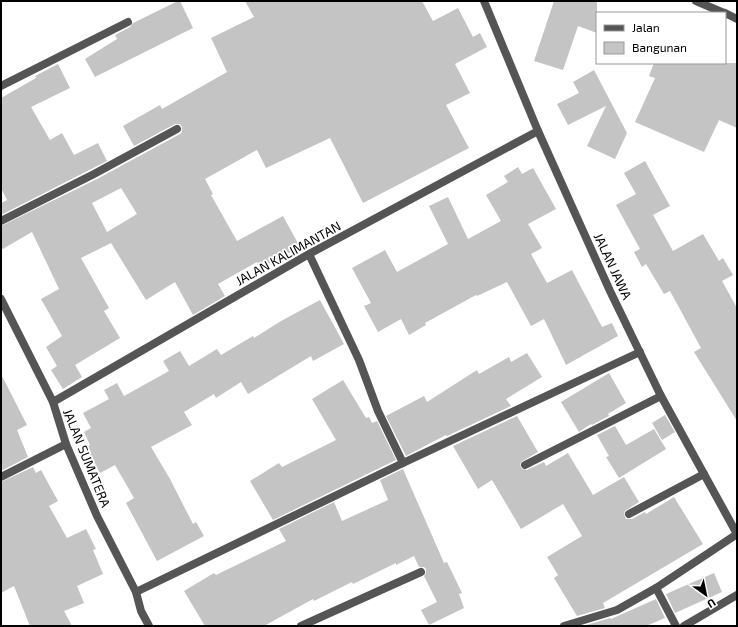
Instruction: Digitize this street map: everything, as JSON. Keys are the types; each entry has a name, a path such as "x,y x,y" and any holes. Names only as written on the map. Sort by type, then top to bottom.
{"street":[{"name":"JALAN JAWA","path":"484,1 538,131 610,291 661,396 737,534"},
{"path":"696,1 722,12"},
{"path":"726,14 737,18"},
{"path":"1,86 128,22"},
{"path":"1,222 177,129"},
{"name":"JALAN KALIMANTAN","path":"53,402 309,254 538,131"},
{"path":"309,254 359,360 378,411 403,463"},
{"name":"JALAN SUMATERA","path":"2,303 53,402 66,444 97,516 136,592 141,611 149,626"},
{"path":"136,592 403,463 640,352"},
{"path":"525,465 661,396"},
{"path":"1,477 66,444"},
{"path":"629,514 704,474"},
{"path":"564,626 618,610 656,588 737,534"},
{"path":"300,626 421,572"},
{"path":"656,588 676,626"},
{"path":"684,626 737,595"}],"building":[{"path":"180,1 193,28 95,77 85,59 117,39 115,35 130,27 133,23"},
{"path":"245,1 422,1 433,21 458,8 473,37 480,33 487,47 455,64 470,93 446,105 469,148 363,203 330,138 266,168 257,150 205,179 213,194 211,195 237,241 283,216 300,247 261,268 257,262 218,284 225,296 193,315 175,282 146,300 111,243 81,258 109,308 104,311 120,338 75,365 82,377 63,389 51,370 57,366 46,347 62,336 41,299 59,289 32,232 1,250 1,226 97,179 180,134 182,132 182,127 180,124 175,124 134,146 123,126 160,105 162,109 227,72 211,38 254,17","holes":["121,188 137,214 107,232 92,203"]},
{"path":"554,1 597,1 596,33 578,26 563,70 534,61"},
{"path":"737,63 737,128 719,120 704,152 635,122 655,78 649,76 654,64"},
{"path":"58,64 70,88 31,107 50,140 62,133 74,155 98,143 107,161 1,215 1,203 7,200 1,188 1,98 36,78 35,76"},
{"path":"594,70 627,133 615,159 587,146 606,106 568,125 557,104 579,93 573,82"},
{"path":"645,161 670,206 653,215 673,251 703,234 719,261 723,258 733,275 722,281 737,308 737,421 694,352 701,348 670,291 664,294 646,264 642,267 634,252 640,249 616,205 636,194 624,173"},
{"path":"518,167 522,174 533,168 556,209 528,224 542,248 531,254 547,283 572,270 602,327 612,323 618,336 566,365 544,319 531,326 507,282 477,296 476,295 425,323 426,325 409,335 401,319 378,332 364,306 371,303 352,268 385,250 397,272 448,244 429,206 448,197 468,239 501,221 486,195 508,182 504,176"},
{"path":"320,300 344,344 313,361 311,356 248,394 241,382 216,398 214,394 184,412 192,425 151,447 170,479 193,524 196,522 204,536 157,561 126,503 134,498 115,465 100,473 86,447 90,445 84,432 91,428 83,413 109,399 104,390 117,383 124,396 169,371 163,361 180,351 189,366 217,349 221,355"},
{"path":"527,353 542,377 506,399 511,406 447,436 446,435 406,456 386,416 424,396 427,402 477,370 479,374 509,357 511,362"},
{"path":"609,373 626,403 608,414 609,416 592,425 591,424 579,432 561,402"},
{"path":"1,374 27,425 17,430 28,457 1,471"},
{"path":"343,380 366,418 369,417 372,423 377,421 396,460 273,520 250,481 279,463 282,467 336,440 312,399"},
{"path":"665,415 675,432 662,440 652,423"},
{"path":"517,416 538,452 521,462 520,465 522,469 527,470 544,462 546,466 568,453 593,495 624,477 639,502 625,511 624,514 626,519 632,519 645,512 646,514 674,497 703,544 603,603 605,608 577,616 554,578 558,575 547,557 582,536 563,504 521,529 492,480 478,489 453,446"},
{"path":"615,426 626,445 654,429 666,449 619,478 606,457 609,456 597,435"},
{"path":"33,467 36,473 41,470 58,501 49,506 67,538 86,529 96,549 93,550 103,574 77,586 84,603 64,611 72,626 30,626 14,586 1,593 1,482"},
{"path":"403,469 444,563 447,562 462,593 459,594 464,608 429,625 421,610 437,602 424,576 426,569 424,567 419,567 414,556 353,584 352,582 314,601 313,599 264,626 205,626 184,591 214,573 216,575 286,541 279,529 334,502 342,521 388,500 380,480"},
{"path":"714,573 722,592 675,613 666,594"},
{"path":"656,599 665,618 646,626 583,626 610,618 611,619"}]}
